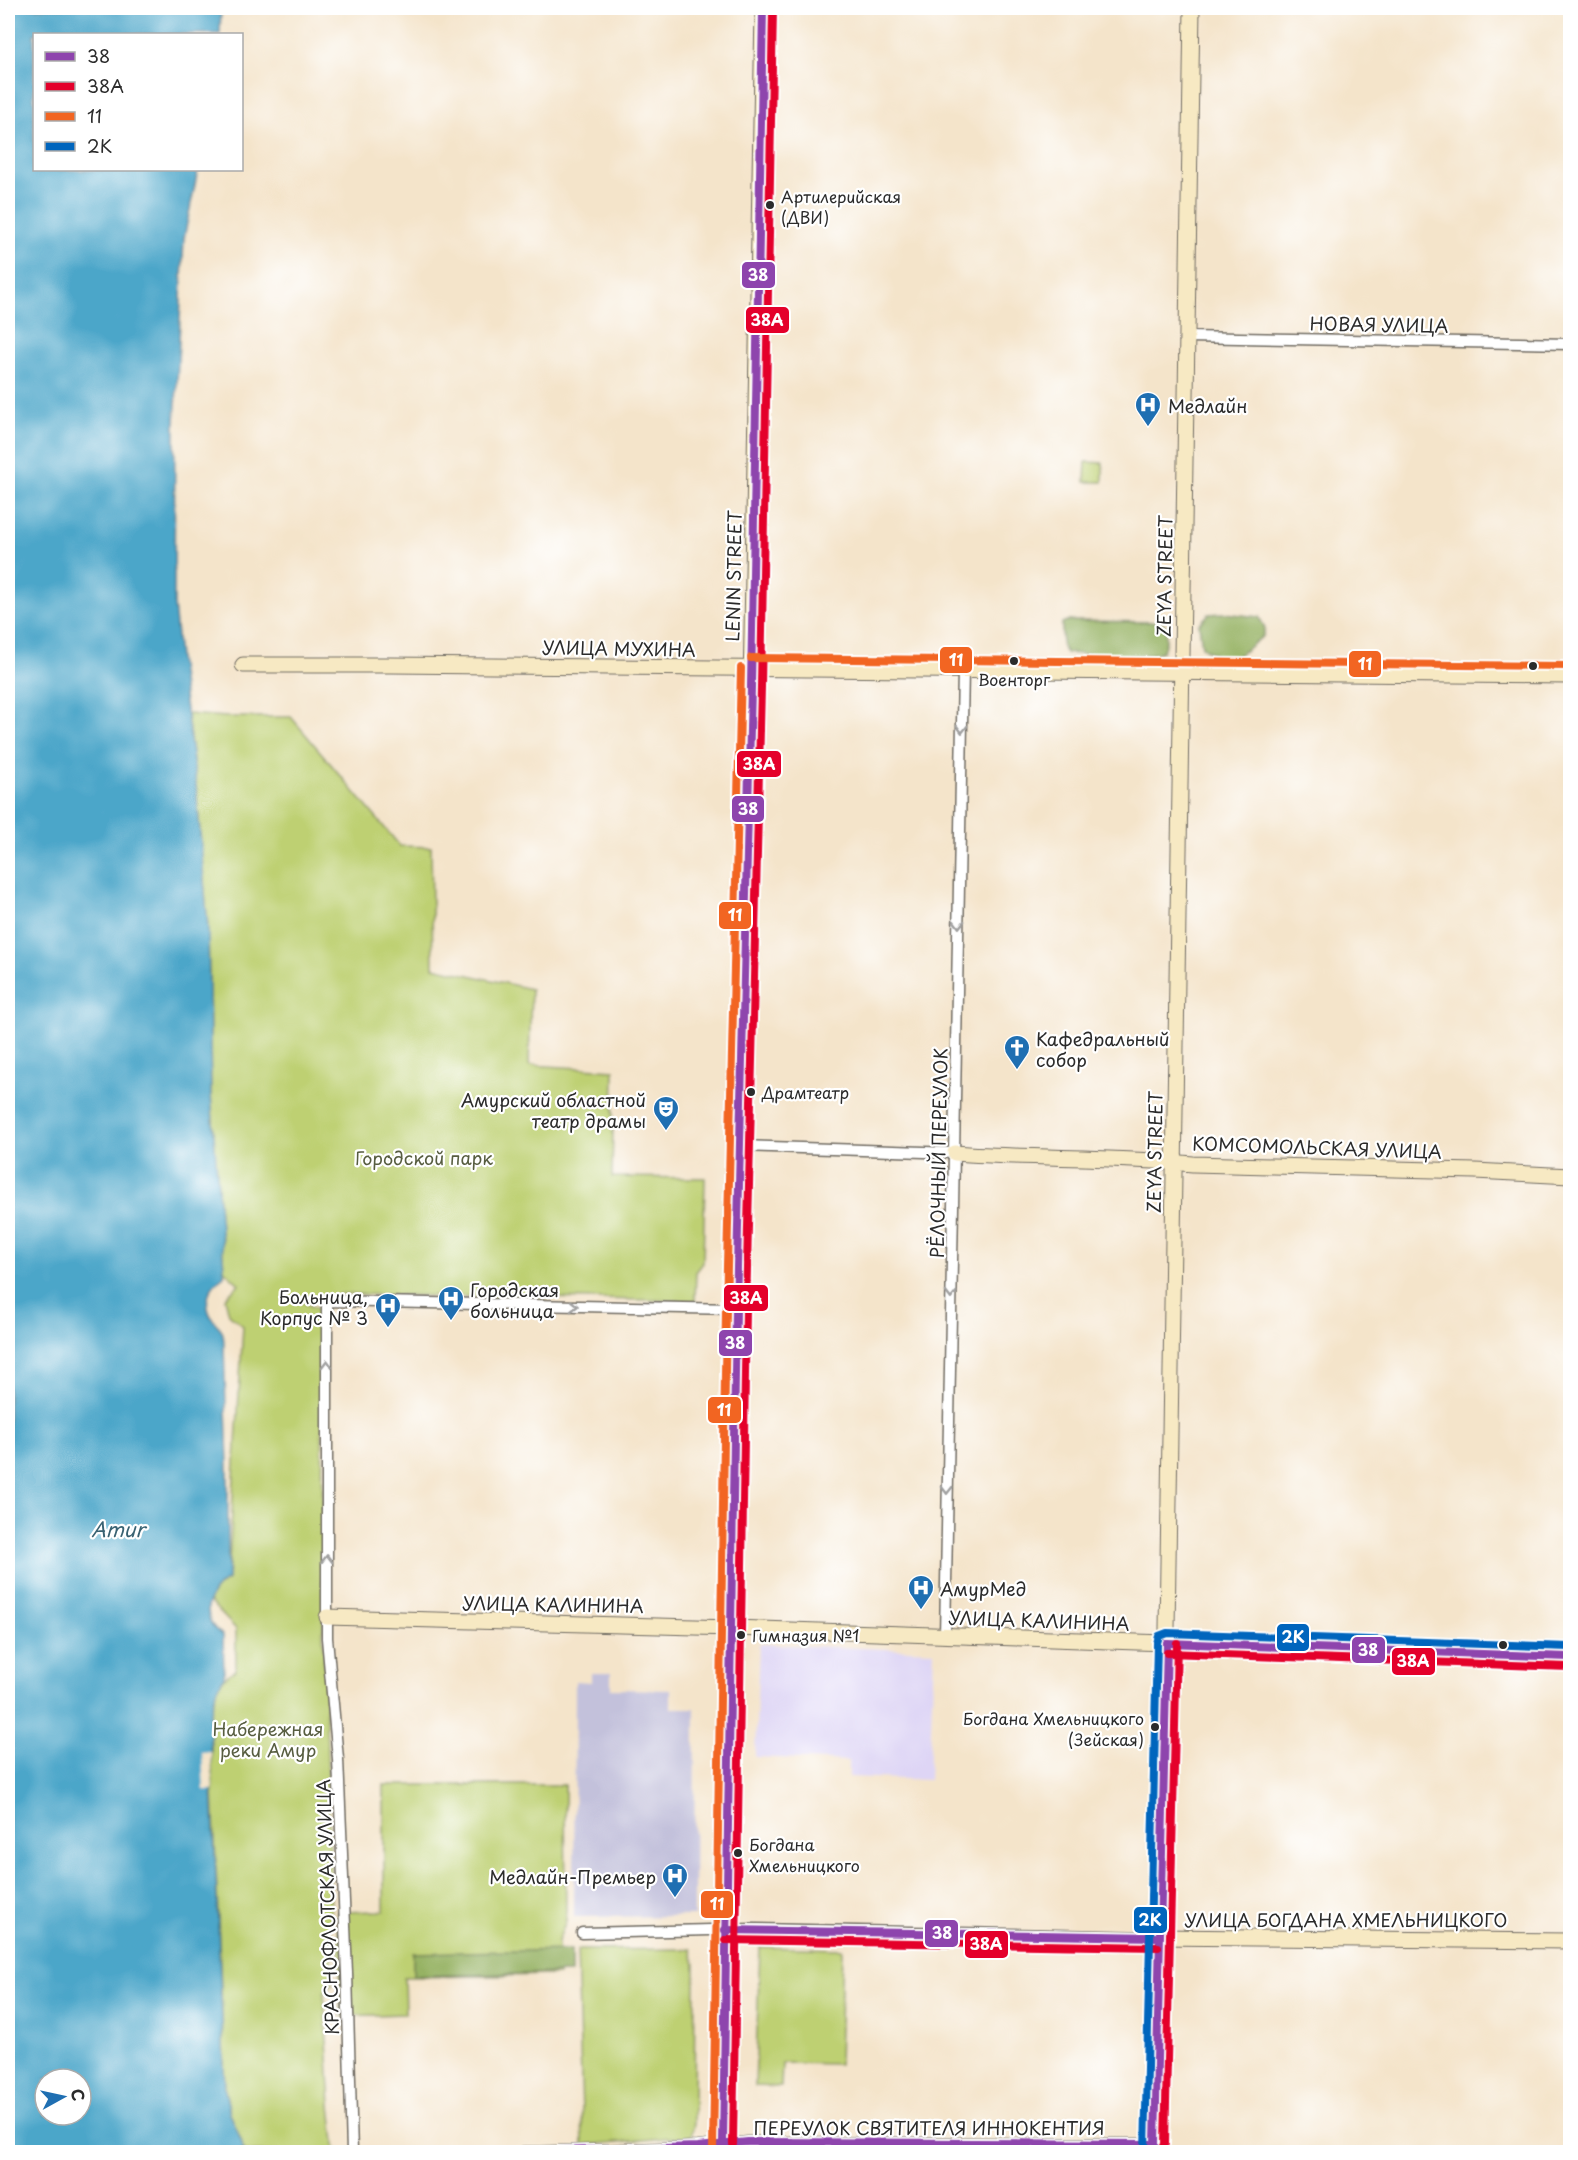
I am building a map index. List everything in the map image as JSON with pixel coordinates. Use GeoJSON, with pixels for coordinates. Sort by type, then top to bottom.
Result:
{"type":"FeatureCollection","features":[{"type":"Feature","properties":{"kind":"main road","name":"LENIN STREET"},"geometry":{"type":"LineString","coordinates":[[723,2148],[739,1146],[751,668],[763,8]]}},
{"type":"Feature","properties":{"kind":"main road","name":"ZEYA STREET"},"geometry":{"type":"LineString","coordinates":[[1155,2148],[1158,1937],[1167,1643],[1192,8]]}},
{"type":"Feature","properties":{"kind":"main road","name":"УЛИЦА МУХИНА"},"geometry":{"type":"LineString","coordinates":[[243,665],[392,664],[1570,676]]}},
{"type":"Feature","properties":{"kind":"main road","name":"КОМСОМОЛЬСКАЯ УЛИЦА"},"geometry":{"type":"LineString","coordinates":[[955,1153],[1570,1176]]}},
{"type":"Feature","properties":{"kind":"main road","name":"УЛИЦА КАЛИНИНА"},"geometry":{"type":"LineString","coordinates":[[327,1617],[732,1628],[1570,1657]]}},
{"type":"Feature","properties":{"kind":"main road","name":"УЛИЦА БОГДАНА ХМЕЛЬНИЦКОГО"},"geometry":{"type":"LineString","coordinates":[[1158,1937],[1570,1941]]}},
{"type":"Feature","properties":{"kind":"street","name":"НОВАЯ УЛИЦА"},"geometry":{"type":"LineString","coordinates":[[1187,336],[1570,344]]}},
{"type":"Feature","properties":{"kind":"street","name":"РЁЛОЧНЫЙ ПЕРЕУЛОК"},"geometry":{"type":"LineString","coordinates":[[945,1637],[963,670]]}},
{"type":"Feature","properties":{"kind":"street","name":"КОМСОМОЛЬСКАЯ УЛИЦА"},"geometry":{"type":"LineString","coordinates":[[739,1146],[955,1153]]}},
{"type":"Feature","properties":{"kind":"street","name":"КРАСНОФЛОТСКАЯ УЛИЦА"},"geometry":{"type":"LineString","coordinates":[[352,2152],[338,1768],[327,1638],[327,1302],[736,1309]]}},
{"type":"Feature","properties":{"kind":"street","name":"УЛИЦА БОГДАНА ХМЕЛЬНИЦКОГО"},"geometry":{"type":"LineString","coordinates":[[582,1933],[753,1929],[1158,1937]]}},
{"type":"Feature","properties":{"kind":"street","name":"ПЕРЕУЛОК СВЯТИТЕЛЯ ИННОКЕНТИЯ"},"geometry":{"type":"LineString","coordinates":[[524,2152],[723,2148],[748,2142],[1155,2148]]}},
{"type":"Feature","properties":{"kind":"street"},"geometry":{"type":"LineString","coordinates":[[352,2152],[357,2152]]}},
{"type":"Feature","properties":{"kind":"shaded area"},"geometry":{"type":"Polygon","coordinates":[[[759,1644],[934,1651],[929,1780],[849,1777],[849,1761],[755,1757],[759,1644]]]}},
{"type":"Feature","properties":{"kind":"shaded area"},"geometry":{"type":"Polygon","coordinates":[[[591,1673],[611,1673],[611,1689],[671,1690],[671,1708],[695,1708],[694,1916],[574,1917],[575,1681],[591,1682],[591,1673]]]}},
{"type":"Feature","properties":{"kind":"green space"},"geometry":{"type":"Polygon","coordinates":[[[1086,462],[1103,463],[1103,482],[1085,482],[1086,462]]]}},
{"type":"Feature","properties":{"kind":"green space"},"geometry":{"type":"Polygon","coordinates":[[[1224,613],[1259,617],[1265,628],[1263,636],[1237,657],[1217,656],[1202,647],[1199,624],[1209,614],[1224,613]]]}},
{"type":"Feature","properties":{"kind":"green space"},"geometry":{"type":"Polygon","coordinates":[[[1067,621],[1162,622],[1166,626],[1166,641],[1163,651],[1142,656],[1066,653],[1062,647],[1062,623],[1067,621]]]}},
{"type":"Feature","properties":{"kind":"green space"},"geometry":{"type":"Polygon","coordinates":[[[187,714],[226,717],[291,717],[400,846],[431,847],[433,967],[531,989],[529,1065],[614,1070],[612,1177],[705,1178],[703,1263],[696,1272],[695,1301],[343,1294],[296,1299],[322,1311],[323,1629],[332,1985],[324,1993],[336,2152],[243,2152],[225,2090],[210,1716],[220,1683],[236,1670],[236,1629],[208,1600],[215,1589],[228,1580],[243,1326],[229,1314],[225,1298],[239,1284],[224,1270],[211,1094],[208,928],[196,784],[187,714]]]}},
{"type":"Feature","properties":{"kind":"green space"},"geometry":{"type":"Polygon","coordinates":[[[384,1785],[565,1785],[566,1921],[558,1941],[559,1975],[404,1977],[405,2014],[341,2016],[338,1912],[384,1911],[384,1785]]]}},
{"type":"Feature","properties":{"kind":"green space"},"geometry":{"type":"Polygon","coordinates":[[[760,1947],[842,1949],[839,2064],[782,2063],[781,2087],[755,2086],[760,1947]]]}},
{"type":"Feature","properties":{"kind":"green space"},"geometry":{"type":"Polygon","coordinates":[[[691,1949],[695,1964],[694,2124],[691,2136],[583,2145],[577,1950],[691,1949]]]}},
{"type":"Feature","properties":{"kind":"green space"},"geometry":{"type":"Polygon","coordinates":[[[571,1950],[571,1973],[413,1976],[413,1953],[571,1950]]]}},
{"type":"Feature","properties":{"kind":"water","name":"Amur"},"geometry":{"type":"Polygon","coordinates":[[[8,8],[221,8],[220,33],[33,33],[33,171],[198,171],[184,238],[175,424],[174,604],[196,784],[208,928],[211,1094],[224,1270],[224,1276],[211,1289],[208,1300],[209,1312],[224,1338],[228,1465],[228,1580],[214,1591],[208,1606],[211,1622],[223,1635],[224,1676],[214,1696],[210,1716],[210,1736],[225,2090],[230,2113],[242,2143],[243,2152],[8,2152],[8,8]]]}},
{"type":"Feature","properties":{"kind":"pier"},"geometry":{"type":"Polygon","coordinates":[[[211,1752],[213,1790],[204,1790],[202,1753],[211,1752]]]}},
{"type":"Feature","properties":{"kind":"transit line","name":"38"},"geometry":{"type":"LineString","coordinates":[[723,2144],[736,1309],[751,687],[763,8]]}},
{"type":"Feature","properties":{"kind":"transit line","name":"38А"},"geometry":{"type":"LineString","coordinates":[[733,2144],[746,1309],[761,687],[773,8]]}},
{"type":"Feature","properties":{"kind":"transit line","name":"11"},"geometry":{"type":"LineString","coordinates":[[751,658],[1570,666]]}},
{"type":"Feature","properties":{"kind":"transit line","name":"11"},"geometry":{"type":"LineString","coordinates":[[713,2152],[726,1309],[741,668]]}},
{"type":"Feature","properties":{"kind":"transit line","name":"2К"},"geometry":{"type":"LineString","coordinates":[[1145,2152],[1157,1643],[1159,1636],[1167,1633],[1570,1647]]}},
{"type":"Feature","properties":{"kind":"transit line","name":"38"},"geometry":{"type":"LineString","coordinates":[[1167,1643],[1570,1657]]}},
{"type":"Feature","properties":{"kind":"transit line","name":"38"},"geometry":{"type":"LineString","coordinates":[[523,2152],[698,2147],[748,2142],[1155,2144],[1167,1643]]}},
{"type":"Feature","properties":{"kind":"transit line","name":"38А"},"geometry":{"type":"LineString","coordinates":[[1161,2152],[1165,2144],[1177,1643]]}},
{"type":"Feature","properties":{"kind":"transit line","name":"38А"},"geometry":{"type":"LineString","coordinates":[[1167,1653],[1570,1667]]}},
{"type":"Feature","properties":{"kind":"transit line","name":"38"},"geometry":{"type":"LineString","coordinates":[[725,1930],[1158,1937]]}},
{"type":"Feature","properties":{"kind":"transit line","name":"38А"},"geometry":{"type":"LineString","coordinates":[[725,1940],[1158,1947]]}},
{"type":"Feature","properties":{"kind":"place","name":"Артилерийская (ДВИ)"},"geometry":{"type":"Point","coordinates":[770,205]}},
{"type":"Feature","properties":{"kind":"place","name":"Медлайн"},"geometry":{"type":"Point","coordinates":[1148,428]}},
{"type":"Feature","properties":{"kind":"place","name":"Военторг"},"geometry":{"type":"Point","coordinates":[1014,661]}},
{"type":"Feature","properties":{"kind":"place","name":"Кафедральный собор"},"geometry":{"type":"Point","coordinates":[1017,1071]}},
{"type":"Feature","properties":{"kind":"place","name":"Драмтеатр"},"geometry":{"type":"Point","coordinates":[751,1092]}},
{"type":"Feature","properties":{"kind":"place","name":"Амурский областной театр драмы"},"geometry":{"type":"Point","coordinates":[666,1132]}},
{"type":"Feature","properties":{"kind":"place","name":"Городская больница"},"geometry":{"type":"Point","coordinates":[451,1322]}},
{"type":"Feature","properties":{"kind":"place","name":"Больница, Корпус № 3"},"geometry":{"type":"Point","coordinates":[388,1329]}},
{"type":"Feature","properties":{"kind":"place","name":"АмурМед"},"geometry":{"type":"Point","coordinates":[921,1611]}},
{"type":"Feature","properties":{"kind":"place","name":"Гимназия №1"},"geometry":{"type":"Point","coordinates":[741,1635]}},
{"type":"Feature","properties":{"kind":"place","name":"Богдана Хмельницкого (Зейская)"},"geometry":{"type":"Point","coordinates":[1155,1727]}},
{"type":"Feature","properties":{"kind":"place","name":"Богдана Хмельницкого"},"geometry":{"type":"Point","coordinates":[738,1853]}},
{"type":"Feature","properties":{"kind":"place","name":"Медлайн-Премьер"},"geometry":{"type":"Point","coordinates":[675,1899]}},
{"type":"Feature","properties":{"kind":"park label","name":"Городской парк"},"geometry":{"type":"Point","coordinates":[424,1157]}},
{"type":"Feature","properties":{"kind":"park label","name":"Набережная реки Амур"},"geometry":{"type":"Point","coordinates":[268,1738]}}]}
